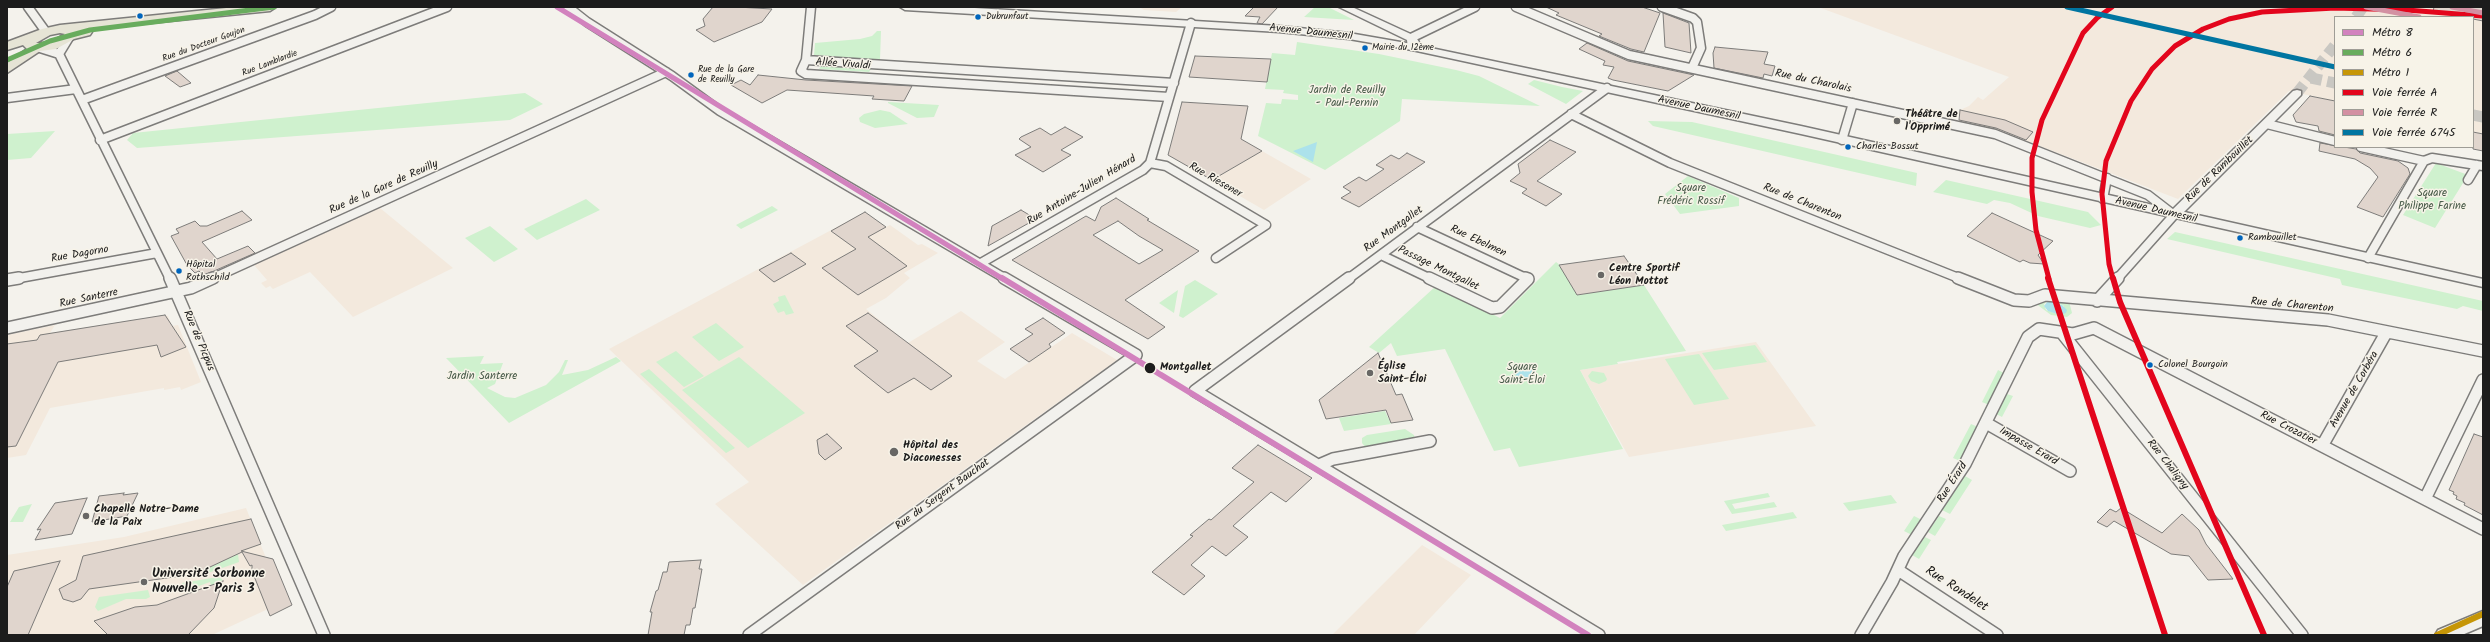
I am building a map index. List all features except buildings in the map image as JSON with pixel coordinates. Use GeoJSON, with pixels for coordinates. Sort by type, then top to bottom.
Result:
{"type":"FeatureCollection","features":[{"type":"Feature","properties":{"kind":"main road"},"geometry":{"type":"LineString","coordinates":[[7,69],[35,45],[46,32],[65,33],[122,23],[270,7]]}},
{"type":"Feature","properties":{"kind":"main road","name":"Avenue Daumesnil"},"geometry":{"type":"LineString","coordinates":[[905,7],[973,9],[1191,24],[1412,42],[1607,88],[2483,284]]}},
{"type":"Feature","properties":{"kind":"main road"},"geometry":{"type":"LineString","coordinates":[[7,46],[58,44],[65,33]]}},
{"type":"Feature","properties":{"kind":"main road"},"geometry":{"type":"LineString","coordinates":[[2444,635],[2483,618]]}},
{"type":"Feature","properties":{"kind":"street"},"geometry":{"type":"LineString","coordinates":[[28,7],[46,32]]}},
{"type":"Feature","properties":{"kind":"street","name":"Rue du Docteur Goujon"},"geometry":{"type":"LineString","coordinates":[[82,100],[315,16],[331,7]]}},
{"type":"Feature","properties":{"kind":"street","name":"Rue Lamblardie"},"geometry":{"type":"LineString","coordinates":[[100,140],[447,7]]}},
{"type":"Feature","properties":{"kind":"street"},"geometry":{"type":"LineString","coordinates":[[568,7],[587,22],[666,72],[720,111],[982,263]]}},
{"type":"Feature","properties":{"kind":"street"},"geometry":{"type":"LineString","coordinates":[[806,60],[811,7]]}},
{"type":"Feature","properties":{"kind":"street"},"geometry":{"type":"LineString","coordinates":[[1350,8],[1412,42],[1475,7]]}},
{"type":"Feature","properties":{"kind":"street","name":"Rue du Charolais"},"geometry":{"type":"LineString","coordinates":[[1516,7],[1629,55],[1995,134],[2107,178],[2158,200],[2163,208],[2174,215]]}},
{"type":"Feature","properties":{"kind":"street"},"geometry":{"type":"LineString","coordinates":[[1662,7],[1693,18],[1697,22],[1701,48],[1692,68]]}},
{"type":"Feature","properties":{"kind":"street","name":"Rue Antoine-Julien Hénard"},"geometry":{"type":"LineString","coordinates":[[982,263],[1143,170],[1150,163],[1191,24]]}},
{"type":"Feature","properties":{"kind":"street"},"geometry":{"type":"LineString","coordinates":[[7,42],[35,45],[59,54],[65,33]]}},
{"type":"Feature","properties":{"kind":"street","name":"Rue de Picpus"},"geometry":{"type":"LineString","coordinates":[[59,54],[176,293],[324,635]]}},
{"type":"Feature","properties":{"kind":"street","name":"Allée Vivaldi"},"geometry":{"type":"LineString","coordinates":[[1169,97],[806,74],[801,70],[806,60],[1174,83]]}},
{"type":"Feature","properties":{"kind":"street","name":"Rue de la Gare de Reuilly"},"geometry":{"type":"LineString","coordinates":[[176,293],[191,288],[666,72]]}},
{"type":"Feature","properties":{"kind":"street","name":"Rue Montgallet"},"geometry":{"type":"LineString","coordinates":[[1319,465],[1195,391],[1607,88]]}},
{"type":"Feature","properties":{"kind":"street"},"geometry":{"type":"LineString","coordinates":[[7,98],[76,89]]}},
{"type":"Feature","properties":{"kind":"street","name":"Rue de Rambouillet"},"geometry":{"type":"LineString","coordinates":[[2097,301],[2174,215],[2297,93]]}},
{"type":"Feature","properties":{"kind":"street"},"geometry":{"type":"LineString","coordinates":[[1842,140],[1853,103]]}},
{"type":"Feature","properties":{"kind":"street","name":"Rue de Charenton"},"geometry":{"type":"LineString","coordinates":[[1571,114],[1686,169],[2014,300],[2029,301],[2045,295],[2097,301],[2328,320],[2386,333],[2483,351]]}},
{"type":"Feature","properties":{"kind":"street"},"geometry":{"type":"LineString","coordinates":[[2266,124],[2334,141]]}},
{"type":"Feature","properties":{"kind":"street"},"geometry":{"type":"LineString","coordinates":[[2366,148],[2422,163]]}},
{"type":"Feature","properties":{"kind":"street"},"geometry":{"type":"LineString","coordinates":[[2368,258],[2422,163],[2432,158],[2480,166]]}},
{"type":"Feature","properties":{"kind":"street","name":"Rue Riesener"},"geometry":{"type":"LineString","coordinates":[[1150,163],[1166,166],[1266,225],[1216,258]]}},
{"type":"Feature","properties":{"kind":"street"},"geometry":{"type":"LineString","coordinates":[[2468,180],[2480,166]]}},
{"type":"Feature","properties":{"kind":"street"},"geometry":{"type":"LineString","coordinates":[[2104,199],[2107,178]]}},
{"type":"Feature","properties":{"kind":"street","name":"Rue Ebelmen"},"geometry":{"type":"LineString","coordinates":[[1417,227],[1528,279],[1500,307],[1492,308],[1486,306]]}},
{"type":"Feature","properties":{"kind":"street","name":"Rue Dagorno"},"geometry":{"type":"LineString","coordinates":[[7,280],[157,253]]}},
{"type":"Feature","properties":{"kind":"street","name":"Passage Montgallet"},"geometry":{"type":"LineString","coordinates":[[1380,255],[1486,306]]}},
{"type":"Feature","properties":{"kind":"street","name":"Rue du Sergent Bauchat"},"geometry":{"type":"LineString","coordinates":[[749,635],[1136,356],[982,263]]}},
{"type":"Feature","properties":{"kind":"street","name":"Rue Santerre"},"geometry":{"type":"LineString","coordinates":[[7,328],[176,293]]}},
{"type":"Feature","properties":{"kind":"street","name":"Rue Crozatier"},"geometry":{"type":"LineString","coordinates":[[2062,333],[2081,333],[2094,328],[2483,529]]}},
{"type":"Feature","properties":{"kind":"street","name":"Rue Érard"},"geometry":{"type":"LineString","coordinates":[[1861,635],[1898,570],[1904,556],[1965,464],[2028,337],[2040,329],[2062,333]]}},
{"type":"Feature","properties":{"kind":"street","name":"Rue Chaligny"},"geometry":{"type":"LineString","coordinates":[[2062,333],[2302,635]]}},
{"type":"Feature","properties":{"kind":"street","name":"Avenue de Corbéra"},"geometry":{"type":"LineString","coordinates":[[2322,446],[2386,333]]}},
{"type":"Feature","properties":{"kind":"street"},"geometry":{"type":"LineString","coordinates":[[2425,499],[2483,380]]}},
{"type":"Feature","properties":{"kind":"street","name":"Impasse Erard"},"geometry":{"type":"LineString","coordinates":[[1986,423],[2070,471]]}},
{"type":"Feature","properties":{"kind":"street"},"geometry":{"type":"LineString","coordinates":[[1319,465],[1334,459],[1430,441]]}},
{"type":"Feature","properties":{"kind":"street"},"geometry":{"type":"LineString","coordinates":[[1319,465],[1598,635]]}},
{"type":"Feature","properties":{"kind":"street","name":"Rue Rondelet"},"geometry":{"type":"LineString","coordinates":[[1898,570],[1997,635]]}},
{"type":"Feature","properties":{"kind":"shaded area"},"geometry":{"type":"Polygon","coordinates":[[[1139,7],[1182,7],[1176,12],[1144,10],[1139,7]]]}},
{"type":"Feature","properties":{"kind":"shaded area"},"geometry":{"type":"Polygon","coordinates":[[[1818,7],[2483,8],[2483,134],[2474,132],[2474,16],[2334,16],[2334,101],[2289,91],[2178,199],[1998,130],[1959,121],[1960,110],[1969,106],[1978,97],[1983,100],[2009,77],[1818,7]]]}},
{"type":"Feature","properties":{"kind":"shaded area"},"geometry":{"type":"Polygon","coordinates":[[[1262,151],[1311,179],[1264,210],[1212,180],[1262,151]]]}},
{"type":"Feature","properties":{"kind":"shaded area"},"geometry":{"type":"Polygon","coordinates":[[[380,208],[453,268],[353,317],[310,272],[273,289],[270,286],[266,288],[261,283],[267,280],[254,265],[380,208]]]}},
{"type":"Feature","properties":{"kind":"shaded area"},"geometry":{"type":"Polygon","coordinates":[[[865,212],[886,227],[890,225],[918,245],[922,244],[938,253],[904,273],[910,278],[886,298],[866,309],[908,343],[961,311],[1005,342],[977,361],[1005,379],[1072,333],[1117,360],[803,585],[715,504],[749,482],[609,349],[865,212]]]}},
{"type":"Feature","properties":{"kind":"shaded area"},"geometry":{"type":"Polygon","coordinates":[[[165,315],[168,316],[172,326],[178,325],[201,382],[181,390],[180,387],[164,390],[164,388],[50,408],[26,455],[7,458],[7,335],[55,325],[50,333],[165,315]]]}},
{"type":"Feature","properties":{"kind":"shaded area"},"geometry":{"type":"Polygon","coordinates":[[[1756,342],[1816,426],[1629,457],[1580,370],[1756,342]]]}},
{"type":"Feature","properties":{"kind":"shaded area","name":"Université Sorbonne Nouvelle - Paris 3"},"geometry":{"type":"Polygon","coordinates":[[[246,508],[266,558],[268,609],[212,635],[7,635],[7,555],[124,537],[246,508]]]}},
{"type":"Feature","properties":{"kind":"shaded area"},"geometry":{"type":"Polygon","coordinates":[[[1422,545],[1471,575],[1414,635],[1332,635],[1422,545]]]}},
{"type":"Feature","properties":{"kind":"green space"},"geometry":{"type":"Polygon","coordinates":[[[1315,7],[1328,7],[1354,20],[1304,17],[1315,7]]]}},
{"type":"Feature","properties":{"kind":"green space"},"geometry":{"type":"Polygon","coordinates":[[[877,31],[881,31],[880,60],[814,55],[815,43],[860,39],[872,36],[877,31]]]}},
{"type":"Feature","properties":{"kind":"green space","name":"Jardin de Reuilly - Paul-Pernin"},"geometry":{"type":"Polygon","coordinates":[[[1297,42],[1379,54],[1479,76],[1540,106],[1402,99],[1400,121],[1325,170],[1258,136],[1266,103],[1281,104],[1282,99],[1298,100],[1298,95],[1283,93],[1284,90],[1265,89],[1272,53],[1295,55],[1297,42]]]}},
{"type":"Feature","properties":{"kind":"green space"},"geometry":{"type":"Polygon","coordinates":[[[821,66],[871,69],[869,72],[819,69],[821,66]]]}},
{"type":"Feature","properties":{"kind":"green space"},"geometry":{"type":"Polygon","coordinates":[[[1534,80],[1583,91],[1566,104],[1528,84],[1534,80]]]}},
{"type":"Feature","properties":{"kind":"green space"},"geometry":{"type":"Polygon","coordinates":[[[525,93],[543,104],[510,120],[137,148],[127,140],[133,133],[525,93]]]}},
{"type":"Feature","properties":{"kind":"green space"},"geometry":{"type":"Polygon","coordinates":[[[888,103],[939,105],[934,117],[917,118],[888,103]]]}},
{"type":"Feature","properties":{"kind":"green space"},"geometry":{"type":"Polygon","coordinates":[[[880,110],[890,112],[908,124],[875,128],[860,122],[859,118],[864,114],[880,110]]]}},
{"type":"Feature","properties":{"kind":"green space"},"geometry":{"type":"Polygon","coordinates":[[[1648,121],[1692,122],[1917,173],[1916,186],[1653,126],[1648,121]]]}},
{"type":"Feature","properties":{"kind":"green space"},"geometry":{"type":"Polygon","coordinates":[[[55,131],[31,158],[7,160],[7,134],[55,131]]]}},
{"type":"Feature","properties":{"kind":"green space","name":"Square Philippe Farine"},"geometry":{"type":"Polygon","coordinates":[[[2436,163],[2468,175],[2435,228],[2403,215],[2436,163]]]}},
{"type":"Feature","properties":{"kind":"green space","name":"Square Frédéric Rossif"},"geometry":{"type":"Polygon","coordinates":[[[1688,176],[1739,198],[1739,206],[1680,214],[1665,194],[1688,176]]]}},
{"type":"Feature","properties":{"kind":"green space"},"geometry":{"type":"Polygon","coordinates":[[[1946,180],[2088,212],[2101,225],[2090,228],[2038,216],[2010,203],[1994,200],[1987,204],[1933,192],[1946,180]]]}},
{"type":"Feature","properties":{"kind":"green space"},"geometry":{"type":"Polygon","coordinates":[[[586,199],[600,210],[537,240],[524,229],[586,199]]]}},
{"type":"Feature","properties":{"kind":"green space"},"geometry":{"type":"Polygon","coordinates":[[[772,206],[778,210],[741,229],[736,225],[772,206]]]}},
{"type":"Feature","properties":{"kind":"green space"},"geometry":{"type":"Polygon","coordinates":[[[490,226],[518,249],[494,262],[465,238],[490,226]]]}},
{"type":"Feature","properties":{"kind":"green space"},"geometry":{"type":"Polygon","coordinates":[[[2175,232],[2483,301],[2483,311],[2463,306],[2457,309],[2342,285],[2340,279],[2167,239],[2175,232]]]}},
{"type":"Feature","properties":{"kind":"green space","name":"Square Saint-Éloi"},"geometry":{"type":"Polygon","coordinates":[[[1556,262],[1560,265],[1578,295],[1644,285],[1686,351],[1617,362],[1618,364],[1580,370],[1623,449],[1519,467],[1510,448],[1494,451],[1445,349],[1397,356],[1391,343],[1379,353],[1369,347],[1436,286],[1500,318],[1556,262]]]}},
{"type":"Feature","properties":{"kind":"green space"},"geometry":{"type":"Polygon","coordinates":[[[1195,280],[1218,294],[1183,318],[1179,316],[1185,286],[1195,280]]]}},
{"type":"Feature","properties":{"kind":"green space"},"geometry":{"type":"Polygon","coordinates":[[[1178,290],[1174,313],[1159,303],[1178,290]]]}},
{"type":"Feature","properties":{"kind":"green space"},"geometry":{"type":"Polygon","coordinates":[[[785,295],[794,313],[786,315],[784,311],[778,313],[773,304],[779,301],[778,297],[785,295]]]}},
{"type":"Feature","properties":{"kind":"green space"},"geometry":{"type":"Polygon","coordinates":[[[2041,300],[2069,301],[2072,313],[2067,317],[2051,315],[2035,303],[2041,300]],[[2048,301],[2044,304],[2046,310],[2060,315],[2064,306],[2056,302],[2048,301]]]}},
{"type":"Feature","properties":{"kind":"green space"},"geometry":{"type":"Polygon","coordinates":[[[716,323],[744,347],[719,361],[692,337],[716,323]]]}},
{"type":"Feature","properties":{"kind":"green space"},"geometry":{"type":"Polygon","coordinates":[[[1755,345],[1767,362],[1714,370],[1702,353],[1755,345]]]}},
{"type":"Feature","properties":{"kind":"green space"},"geometry":{"type":"Polygon","coordinates":[[[676,351],[704,376],[684,387],[656,362],[676,351]]]}},
{"type":"Feature","properties":{"kind":"green space"},"geometry":{"type":"Polygon","coordinates":[[[1699,354],[1729,399],[1694,405],[1665,359],[1699,354]]]}},
{"type":"Feature","properties":{"kind":"green space","name":"Jardin Santerre"},"geometry":{"type":"Polygon","coordinates":[[[484,356],[480,364],[503,363],[495,384],[487,388],[505,397],[515,398],[546,385],[559,372],[565,360],[568,360],[562,375],[588,370],[616,357],[621,361],[509,423],[446,358],[484,356]]]}},
{"type":"Feature","properties":{"kind":"green space"},"geometry":{"type":"Polygon","coordinates":[[[739,357],[805,413],[748,448],[682,390],[739,357]]]}},
{"type":"Feature","properties":{"kind":"green space"},"geometry":{"type":"Polygon","coordinates":[[[649,369],[735,448],[726,453],[640,374],[649,369]]]}},
{"type":"Feature","properties":{"kind":"green space"},"geometry":{"type":"Polygon","coordinates":[[[1998,370],[2004,373],[1989,405],[1982,402],[1998,370]]]}},
{"type":"Feature","properties":{"kind":"green space"},"geometry":{"type":"Polygon","coordinates":[[[1592,371],[1604,373],[1607,379],[1606,381],[1599,384],[1591,381],[1588,376],[1592,371]]]}},
{"type":"Feature","properties":{"kind":"green space"},"geometry":{"type":"Polygon","coordinates":[[[2007,394],[2013,396],[2002,417],[1996,414],[2007,394]]]}},
{"type":"Feature","properties":{"kind":"green space"},"geometry":{"type":"Polygon","coordinates":[[[1385,411],[1391,424],[1344,431],[1339,418],[1385,411]]]}},
{"type":"Feature","properties":{"kind":"green space"},"geometry":{"type":"Polygon","coordinates":[[[1971,424],[1978,427],[1960,461],[1953,458],[1971,424]]]}},
{"type":"Feature","properties":{"kind":"green space"},"geometry":{"type":"Polygon","coordinates":[[[1405,429],[1414,435],[1415,440],[1366,448],[1362,443],[1362,438],[1367,435],[1405,429]]]}},
{"type":"Feature","properties":{"kind":"green space"},"geometry":{"type":"Polygon","coordinates":[[[1965,476],[1972,480],[1950,514],[1942,510],[1965,476]]]}},
{"type":"Feature","properties":{"kind":"green space"},"geometry":{"type":"Polygon","coordinates":[[[1768,493],[1770,497],[1732,504],[1735,509],[1774,502],[1777,507],[1732,514],[1724,501],[1768,493]]]}},
{"type":"Feature","properties":{"kind":"green space"},"geometry":{"type":"Polygon","coordinates":[[[1891,495],[1897,503],[1849,511],[1843,503],[1891,495]]]}},
{"type":"Feature","properties":{"kind":"green space"},"geometry":{"type":"Polygon","coordinates":[[[32,504],[23,522],[10,522],[19,507],[32,504]]]}},
{"type":"Feature","properties":{"kind":"green space"},"geometry":{"type":"Polygon","coordinates":[[[1793,512],[1797,518],[1726,531],[1722,525],[1793,512]]]}},
{"type":"Feature","properties":{"kind":"green space"},"geometry":{"type":"Polygon","coordinates":[[[1914,516],[1922,520],[1912,535],[1904,531],[1914,516]]]}},
{"type":"Feature","properties":{"kind":"green space"},"geometry":{"type":"Polygon","coordinates":[[[1939,516],[1946,519],[1935,536],[1928,532],[1939,516]]]}},
{"type":"Feature","properties":{"kind":"green space"},"geometry":{"type":"Polygon","coordinates":[[[1925,537],[1931,540],[1919,559],[1912,555],[1925,537]]]}},
{"type":"Feature","properties":{"kind":"green space"},"geometry":{"type":"Polygon","coordinates":[[[238,554],[239,562],[208,573],[206,569],[238,554]]]}},
{"type":"Feature","properties":{"kind":"green space"},"geometry":{"type":"Polygon","coordinates":[[[218,577],[222,579],[222,582],[211,586],[210,582],[185,591],[182,589],[182,583],[218,577]]]}},
{"type":"Feature","properties":{"kind":"green space"},"geometry":{"type":"Polygon","coordinates":[[[148,590],[150,597],[146,599],[126,599],[98,611],[95,607],[99,597],[148,590]]]}},
{"type":"Feature","properties":{"kind":"water"},"geometry":{"type":"Polygon","coordinates":[[[1317,142],[1313,162],[1293,151],[1317,142]]]}},
{"type":"Feature","properties":{"kind":"water"},"geometry":{"type":"Polygon","coordinates":[[[2048,301],[2062,305],[2067,310],[2066,313],[2060,315],[2048,311],[2044,306],[2048,301]]]}},
{"type":"Feature","properties":{"kind":"water"},"geometry":{"type":"Polygon","coordinates":[[[1528,367],[1536,372],[1535,377],[1527,381],[1517,378],[1515,373],[1517,369],[1528,367]]]}},
{"type":"Feature","properties":{"kind":"tunnel"},"geometry":{"type":"LineString","coordinates":[[2357,16],[2363,7]]}},
{"type":"Feature","properties":{"kind":"tunnel"},"geometry":{"type":"LineString","coordinates":[[2297,93],[2334,46]]}},
{"type":"Feature","properties":{"kind":"tunnel"},"geometry":{"type":"LineString","coordinates":[[2311,78],[2334,83]]}},
{"type":"Feature","properties":{"kind":"tunnel"},"geometry":{"type":"LineString","coordinates":[[2474,115],[2483,117]]}},
{"type":"Feature","properties":{"kind":"metro line","name":"6"},"geometry":{"type":"LineString","coordinates":[[7,60],[50,41],[90,30],[274,7]]}},
{"type":"Feature","properties":{"kind":"metro line","name":"8"},"geometry":{"type":"LineString","coordinates":[[557,7],[1588,635]]}},
{"type":"Feature","properties":{"kind":"metro line","name":"1"},"geometry":{"type":"LineString","coordinates":[[2437,635],[2483,614]]}},
{"type":"Feature","properties":{"kind":"rail line","name":"6745"},"geometry":{"type":"LineString","coordinates":[[2067,7],[2334,67]]}},
{"type":"Feature","properties":{"kind":"rail line","name":"A"},"geometry":{"type":"LineString","coordinates":[[2112,7],[2097,18],[2083,33],[2042,120],[2032,158],[2032,192],[2036,230],[2044,264],[2165,635]]}},
{"type":"Feature","properties":{"kind":"rail line","name":"R"},"geometry":{"type":"LineString","coordinates":[[2366,7],[2414,16]]}},
{"type":"Feature","properties":{"kind":"rail line","name":"R"},"geometry":{"type":"LineString","coordinates":[[2452,7],[2483,13]]}},
{"type":"Feature","properties":{"kind":"rail line","name":"A"},"geometry":{"type":"LineString","coordinates":[[2264,635],[2120,302],[2109,264],[2104,226],[2102,194],[2106,161],[2131,101],[2152,69],[2175,46],[2203,29],[2229,19],[2262,12],[2335,8],[2407,10],[2483,16]]}},
{"type":"Feature","properties":{"kind":"place","name":"Dubrunfaut"},"geometry":{"type":"Point","coordinates":[978,17]}},
{"type":"Feature","properties":{"kind":"place","name":"Mairie du 12ème"},"geometry":{"type":"Point","coordinates":[1365,48]}},
{"type":"Feature","properties":{"kind":"place","name":"Rue de la Gare de Reuilly"},"geometry":{"type":"Point","coordinates":[691,75]}},
{"type":"Feature","properties":{"kind":"place","name":"Théâtre de l'Opprimé"},"geometry":{"type":"Point","coordinates":[1897,121]}},
{"type":"Feature","properties":{"kind":"place","name":"Charles Bossut"},"geometry":{"type":"Point","coordinates":[1848,147]}},
{"type":"Feature","properties":{"kind":"place","name":"Rambouillet"},"geometry":{"type":"Point","coordinates":[2240,238]}},
{"type":"Feature","properties":{"kind":"place","name":"Hôpital Rothschild"},"geometry":{"type":"Point","coordinates":[179,271]}},
{"type":"Feature","properties":{"kind":"place","name":"Centre Sportif Léon Mottot"},"geometry":{"type":"Point","coordinates":[1601,275]}},
{"type":"Feature","properties":{"kind":"place","name":"Colonel Bourgoin"},"geometry":{"type":"Point","coordinates":[2150,365]}},
{"type":"Feature","properties":{"kind":"place","name":"Montgallet"},"geometry":{"type":"Point","coordinates":[1150,368]}},
{"type":"Feature","properties":{"kind":"place","name":"Église Saint-Éloi"},"geometry":{"type":"Point","coordinates":[1370,373]}},
{"type":"Feature","properties":{"kind":"place","name":"Hôpital des Diaconesses"},"geometry":{"type":"Point","coordinates":[894,452]}},
{"type":"Feature","properties":{"kind":"place","name":"Chapelle Notre-Dame de la Paix"},"geometry":{"type":"Point","coordinates":[86,516]}},
{"type":"Feature","properties":{"kind":"place","name":"Université Sorbonne Nouvelle - Paris 3"},"geometry":{"type":"Point","coordinates":[144,582]}}]}
